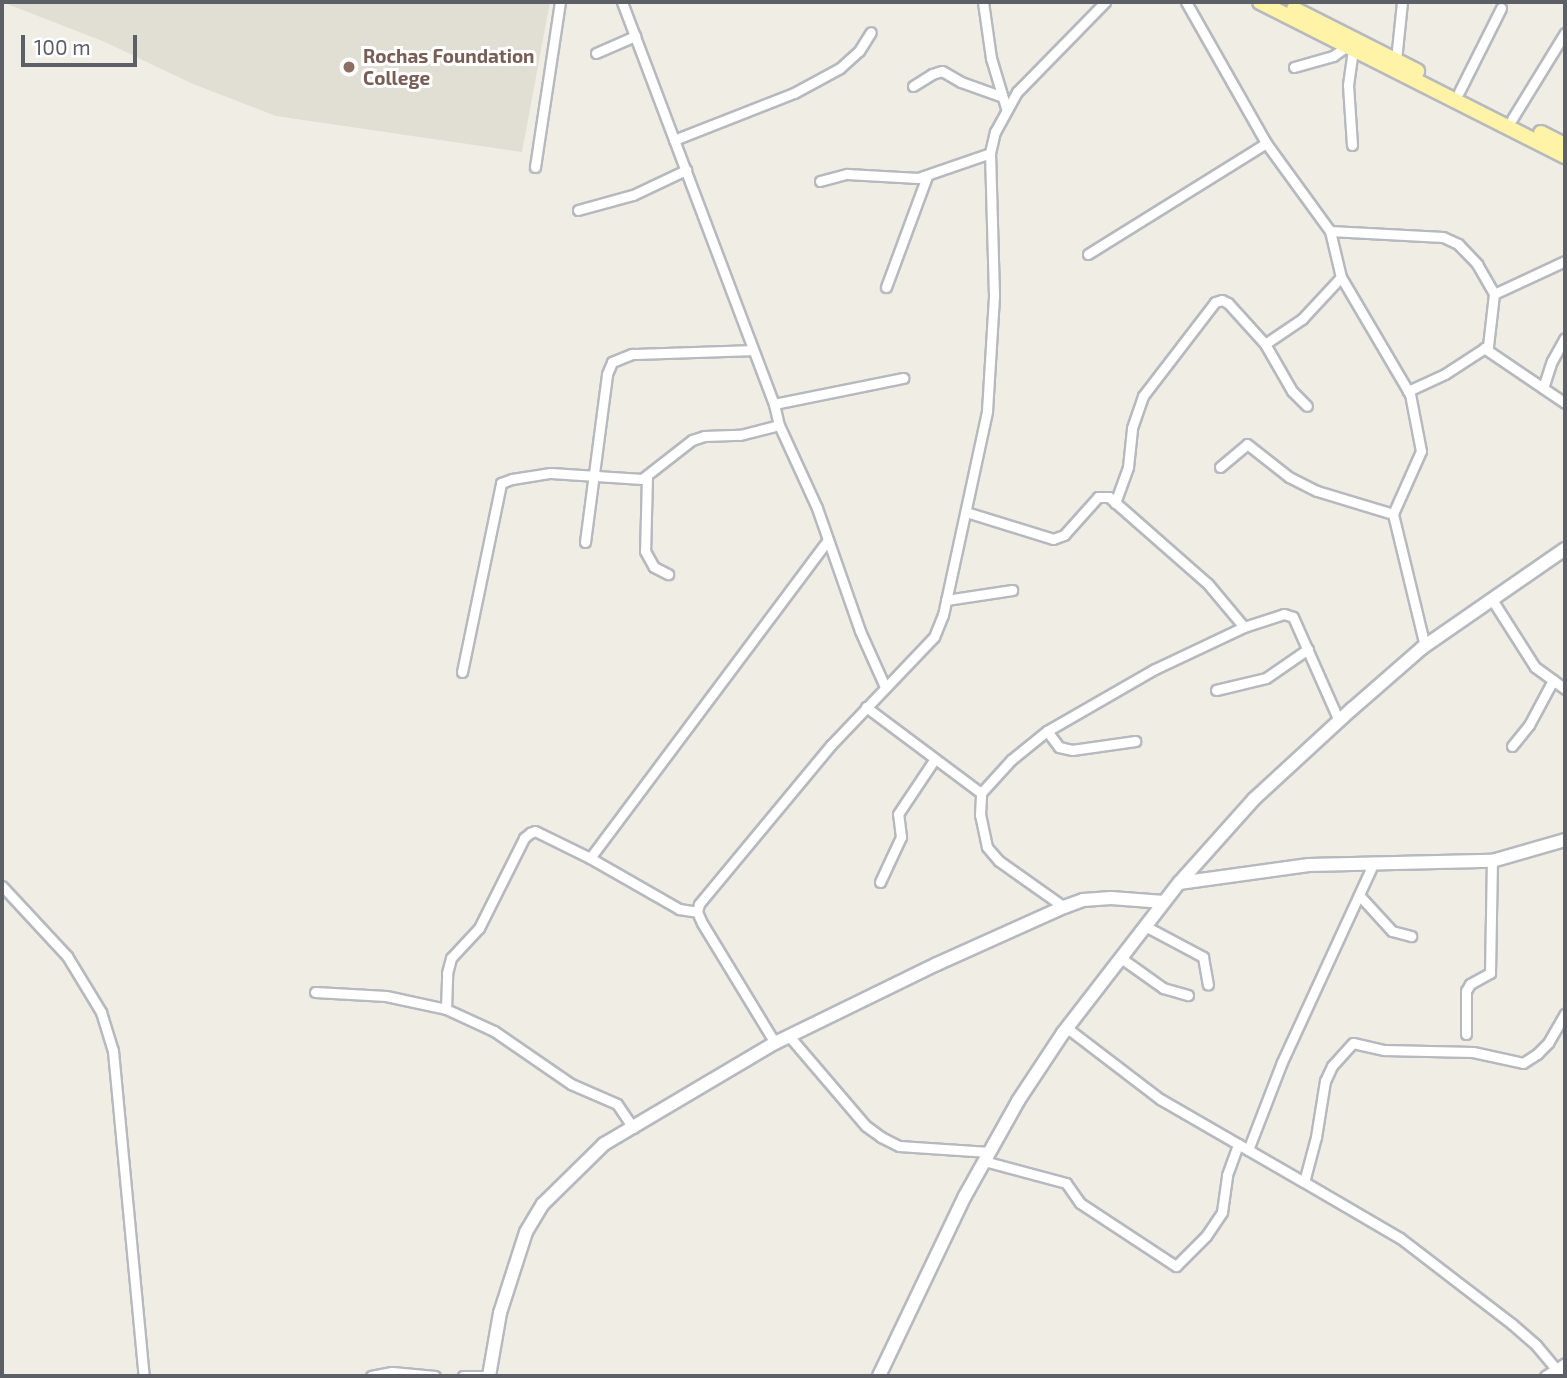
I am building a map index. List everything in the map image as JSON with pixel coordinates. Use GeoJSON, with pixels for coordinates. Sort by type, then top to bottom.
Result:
{"type":"FeatureCollection","features":[{"type":"Feature","properties":{"kind":"main road"},"geometry":{"type":"LineString","coordinates":[[1260,2],[1565,156]]}},
{"type":"Feature","properties":{"kind":"main road"},"geometry":{"type":"LineString","coordinates":[[1280,2],[1565,145]]}},
{"type":"Feature","properties":{"kind":"street"},"geometry":{"type":"LineString","coordinates":[[535,167],[560,2]]}},
{"type":"Feature","properties":{"kind":"street"},"geometry":{"type":"LineString","coordinates":[[622,2],[751,350],[774,404],[779,425],[828,540],[860,631],[885,687]]}},
{"type":"Feature","properties":{"kind":"street"},"geometry":{"type":"LineString","coordinates":[[983,2],[1000,96],[1006,108]]}},
{"type":"Feature","properties":{"kind":"street"},"geometry":{"type":"LineString","coordinates":[[775,1043],[698,912],[699,904],[831,745],[934,637],[946,600],[987,411],[994,295],[990,153],[995,132],[1006,108],[1037,70],[1105,2]]}},
{"type":"Feature","properties":{"kind":"street"},"geometry":{"type":"LineString","coordinates":[[1186,2],[1266,143],[1330,231],[1341,277],[1408,391],[1421,438],[1421,451],[1393,514],[1425,646]]}},
{"type":"Feature","properties":{"kind":"street"},"geometry":{"type":"LineString","coordinates":[[1396,60],[1402,2]]}},
{"type":"Feature","properties":{"kind":"street"},"geometry":{"type":"LineString","coordinates":[[1459,92],[1501,8]]}},
{"type":"Feature","properties":{"kind":"street"},"geometry":{"type":"LineString","coordinates":[[674,140],[794,93],[849,61],[871,32]]}},
{"type":"Feature","properties":{"kind":"street"},"geometry":{"type":"LineString","coordinates":[[1512,119],[1565,33]]}},
{"type":"Feature","properties":{"kind":"street"},"geometry":{"type":"LineString","coordinates":[[596,53],[635,36]]}},
{"type":"Feature","properties":{"kind":"street"},"geometry":{"type":"LineString","coordinates":[[1294,67],[1350,49],[1348,85],[1352,145]]}},
{"type":"Feature","properties":{"kind":"street"},"geometry":{"type":"LineString","coordinates":[[914,86],[942,71],[961,82],[1000,96]]}},
{"type":"Feature","properties":{"kind":"street"},"geometry":{"type":"LineString","coordinates":[[1088,254],[1266,143]]}},
{"type":"Feature","properties":{"kind":"street"},"geometry":{"type":"LineString","coordinates":[[820,181],[857,174],[900,178],[928,176],[990,153]]}},
{"type":"Feature","properties":{"kind":"street"},"geometry":{"type":"LineString","coordinates":[[578,210],[633,195],[686,170]]}},
{"type":"Feature","properties":{"kind":"street"},"geometry":{"type":"LineString","coordinates":[[886,287],[928,176]]}},
{"type":"Feature","properties":{"kind":"street"},"geometry":{"type":"LineString","coordinates":[[1330,231],[1443,237],[1458,243],[1477,264],[1494,295],[1488,346],[1445,374],[1408,391]]}},
{"type":"Feature","properties":{"kind":"street"},"geometry":{"type":"LineString","coordinates":[[1494,295],[1565,261]]}},
{"type":"Feature","properties":{"kind":"street"},"geometry":{"type":"LineString","coordinates":[[1265,344],[1302,319],[1341,277]]}},
{"type":"Feature","properties":{"kind":"street"},"geometry":{"type":"LineString","coordinates":[[1115,503],[1128,467],[1132,428],[1143,396],[1215,302],[1222,300],[1228,303],[1265,344],[1292,391],[1307,406]]}},
{"type":"Feature","properties":{"kind":"street"},"geometry":{"type":"LineString","coordinates":[[1543,388],[1552,361],[1565,338]]}},
{"type":"Feature","properties":{"kind":"street"},"geometry":{"type":"LineString","coordinates":[[1485,348],[1565,403]]}},
{"type":"Feature","properties":{"kind":"street"},"geometry":{"type":"LineString","coordinates":[[585,542],[607,374],[612,362],[632,354],[751,350]]}},
{"type":"Feature","properties":{"kind":"street"},"geometry":{"type":"LineString","coordinates":[[774,404],[903,378]]}},
{"type":"Feature","properties":{"kind":"street"},"geometry":{"type":"LineString","coordinates":[[462,672],[501,483],[551,473],[647,477],[692,439],[740,435],[779,425]]}},
{"type":"Feature","properties":{"kind":"street"},"geometry":{"type":"LineString","coordinates":[[1220,467],[1247,444],[1289,477],[1317,491],[1393,514]]}},
{"type":"Feature","properties":{"kind":"street"},"geometry":{"type":"LineString","coordinates":[[647,477],[645,551],[654,567],[667,574]]}},
{"type":"Feature","properties":{"kind":"street"},"geometry":{"type":"LineString","coordinates":[[966,512],[1053,539],[1064,535],[1098,497],[1103,495],[1208,584],[1244,627]]}},
{"type":"Feature","properties":{"kind":"street"},"geometry":{"type":"LineString","coordinates":[[590,858],[828,540]]}},
{"type":"Feature","properties":{"kind":"street"},"geometry":{"type":"LineString","coordinates":[[879,1376],[987,1157],[1018,1101],[1067,1028],[1179,883],[1254,799],[1425,646],[1565,549]]}},
{"type":"Feature","properties":{"kind":"street"},"geometry":{"type":"LineString","coordinates":[[946,600],[1012,590]]}},
{"type":"Feature","properties":{"kind":"street"},"geometry":{"type":"LineString","coordinates":[[1491,598],[1535,667],[1565,689]]}},
{"type":"Feature","properties":{"kind":"street"},"geometry":{"type":"LineString","coordinates":[[1064,907],[1012,872],[987,847],[980,815],[982,793],[1011,760],[1047,731],[1156,669],[1244,627],[1289,614],[1308,649],[1339,721]]}},
{"type":"Feature","properties":{"kind":"street"},"geometry":{"type":"LineString","coordinates":[[1216,690],[1266,678],[1308,649]]}},
{"type":"Feature","properties":{"kind":"street"},"geometry":{"type":"LineString","coordinates":[[1512,746],[1529,725],[1553,680]]}},
{"type":"Feature","properties":{"kind":"street"},"geometry":{"type":"LineString","coordinates":[[866,707],[982,793]]}},
{"type":"Feature","properties":{"kind":"street"},"geometry":{"type":"LineString","coordinates":[[1047,731],[1059,747],[1072,750],[1135,741]]}},
{"type":"Feature","properties":{"kind":"street"},"geometry":{"type":"LineString","coordinates":[[880,882],[901,837],[898,814],[934,760]]}},
{"type":"Feature","properties":{"kind":"street"},"geometry":{"type":"LineString","coordinates":[[446,1009],[447,973],[451,958],[479,928],[527,835],[535,831],[590,858],[663,901],[687,912],[698,912]]}},
{"type":"Feature","properties":{"kind":"street"},"geometry":{"type":"LineString","coordinates":[[1179,883],[1309,865],[1492,861],[1565,840]]}},
{"type":"Feature","properties":{"kind":"street"},"geometry":{"type":"LineString","coordinates":[[1466,1034],[1466,991],[1470,984],[1490,972],[1492,861]]}},
{"type":"Feature","properties":{"kind":"street"},"geometry":{"type":"LineString","coordinates":[[1248,1150],[1282,1062],[1374,863]]}},
{"type":"Feature","properties":{"kind":"street"},"geometry":{"type":"LineString","coordinates":[[2,886],[67,956],[101,1012],[113,1051],[144,1376]]}},
{"type":"Feature","properties":{"kind":"street"},"geometry":{"type":"LineString","coordinates":[[1359,895],[1392,931],[1411,936]]}},
{"type":"Feature","properties":{"kind":"street"},"geometry":{"type":"LineString","coordinates":[[463,1376],[488,1376],[500,1313],[527,1232],[543,1204],[569,1175],[604,1144],[775,1043],[937,964],[1064,907],[1083,900],[1111,898],[1164,902]]}},
{"type":"Feature","properties":{"kind":"street"},"geometry":{"type":"LineString","coordinates":[[1145,926],[1203,957],[1208,985]]}},
{"type":"Feature","properties":{"kind":"street"},"geometry":{"type":"LineString","coordinates":[[1121,958],[1163,988],[1188,995]]}},
{"type":"Feature","properties":{"kind":"street"},"geometry":{"type":"LineString","coordinates":[[314,992],[386,996],[446,1009],[494,1031],[571,1084],[617,1104],[633,1128]]}},
{"type":"Feature","properties":{"kind":"street"},"geometry":{"type":"LineString","coordinates":[[1304,1182],[1316,1137],[1325,1081],[1332,1066],[1353,1043],[1361,1042],[1384,1050],[1473,1052],[1522,1063],[1548,1043],[1565,1013]]}},
{"type":"Feature","properties":{"kind":"street"},"geometry":{"type":"LineString","coordinates":[[1067,1028],[1160,1099],[1400,1238],[1511,1324],[1561,1371]]}},
{"type":"Feature","properties":{"kind":"street"},"geometry":{"type":"LineString","coordinates":[[789,1037],[866,1126],[881,1138],[899,1146],[987,1157],[1066,1183],[1080,1203],[1176,1266],[1206,1236],[1222,1212],[1227,1175],[1238,1144]]}},
{"type":"Feature","properties":{"kind":"street"},"geometry":{"type":"LineString","coordinates":[[1545,1376],[1561,1371],[1565,1363]]}},
{"type":"Feature","properties":{"kind":"street"},"geometry":{"type":"LineString","coordinates":[[371,1376],[392,1372],[435,1376]]}},
{"type":"Feature","properties":{"kind":"shaded area","name":"Rochas Foundation College"},"geometry":{"type":"Polygon","coordinates":[[[2,2],[550,2],[522,152],[276,116],[193,84],[105,42],[2,2]]]}},
{"type":"Feature","properties":{"kind":"place","name":"Rochas Foundation College"},"geometry":{"type":"Point","coordinates":[349,67]}}]}
